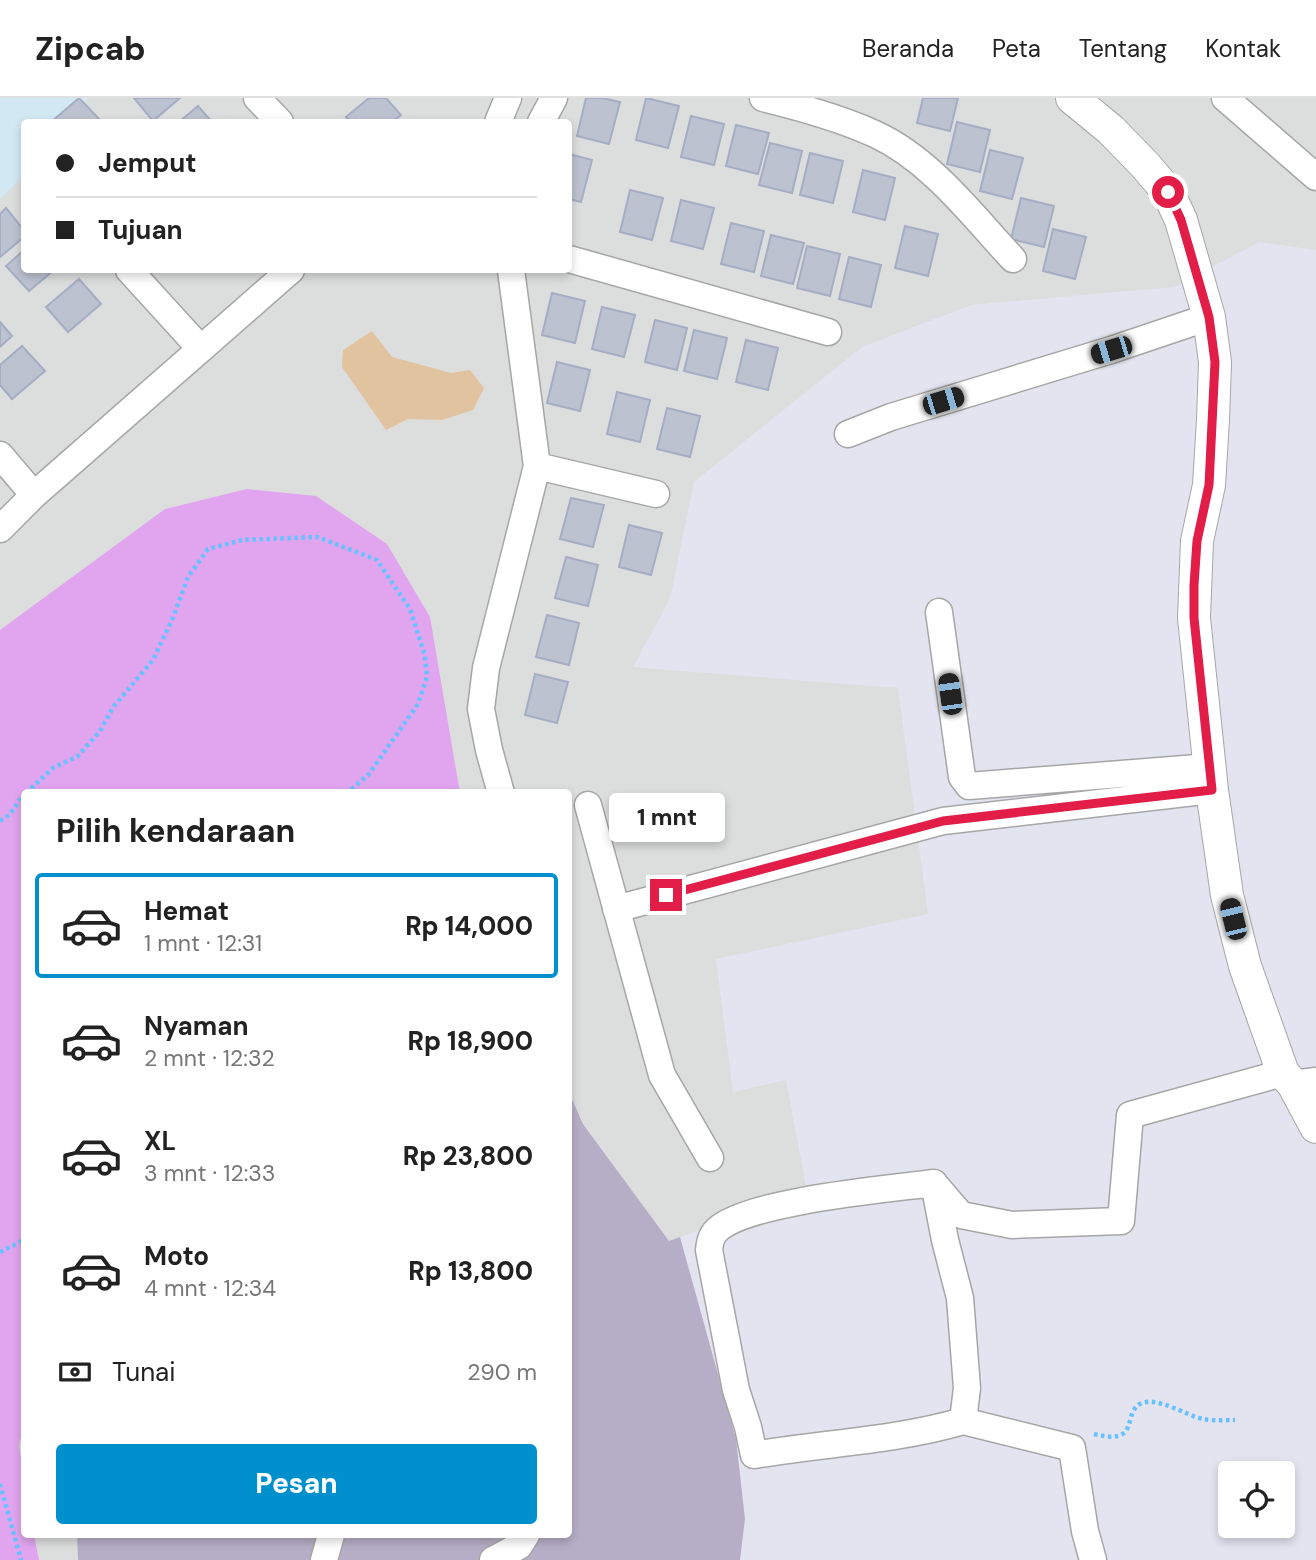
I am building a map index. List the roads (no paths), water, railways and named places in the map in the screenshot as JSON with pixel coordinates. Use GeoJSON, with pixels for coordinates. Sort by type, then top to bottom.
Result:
{"type":"FeatureCollection","features":[{"type":"Feature","properties":{"kind":"street"},"geometry":{"type":"LineString","coordinates":[[257,98],[277,119]]}},
{"type":"Feature","properties":{"kind":"street"},"geometry":{"type":"LineString","coordinates":[[499,119],[508,98]]}},
{"type":"Feature","properties":{"kind":"street"},"geometry":{"type":"LineString","coordinates":[[543,119],[554,98]]}},
{"type":"Feature","properties":{"kind":"street"},"geometry":{"type":"LineString","coordinates":[[763,98],[876,134],[908,154],[945,186],[1013,259]]}},
{"type":"Feature","properties":{"kind":"street"},"geometry":{"type":"LineString","coordinates":[[1072,98],[1111,130],[1168,192],[1181,220],[1209,317],[1215,362],[1213,420],[1209,485],[1197,541],[1194,618],[1211,779],[1230,907],[1245,966],[1316,1127]]}},
{"type":"Feature","properties":{"kind":"street"},"geometry":{"type":"LineString","coordinates":[[1225,98],[1316,177]]}},
{"type":"Feature","properties":{"kind":"street"},"geometry":{"type":"LineString","coordinates":[[572,260],[828,332]]}},
{"type":"Feature","properties":{"kind":"street"},"geometry":{"type":"LineString","coordinates":[[132,273],[200,348]]}},
{"type":"Feature","properties":{"kind":"street"},"geometry":{"type":"LineString","coordinates":[[0,530],[34,495],[288,273]]}},
{"type":"Feature","properties":{"kind":"street"},"geometry":{"type":"LineString","coordinates":[[500,789],[481,709],[486,668],[537,466],[511,273]]}},
{"type":"Feature","properties":{"kind":"street"},"geometry":{"type":"LineString","coordinates":[[848,434],[891,417],[1209,317]]}},
{"type":"Feature","properties":{"kind":"street"},"geometry":{"type":"LineString","coordinates":[[0,455],[34,495]]}},
{"type":"Feature","properties":{"kind":"street"},"geometry":{"type":"LineString","coordinates":[[537,466],[656,494]]}},
{"type":"Feature","properties":{"kind":"street"},"geometry":{"type":"LineString","coordinates":[[939,612],[962,777],[969,786],[1211,779]]}},
{"type":"Feature","properties":{"kind":"street"},"geometry":{"type":"LineString","coordinates":[[615,909],[943,821],[1211,779]]}},
{"type":"Feature","properties":{"kind":"street"},"geometry":{"type":"LineString","coordinates":[[588,805],[662,1075],[710,1158]]}},
{"type":"Feature","properties":{"kind":"street"},"geometry":{"type":"LineString","coordinates":[[934,1182],[961,1215],[1012,1225],[1121,1221],[1130,1115],[1297,1079]]}},
{"type":"Feature","properties":{"kind":"street"},"geometry":{"type":"LineString","coordinates":[[934,1182],[795,1202],[737,1218],[717,1230],[710,1239],[709,1250],[736,1390],[754,1455],[921,1432],[963,1421],[1072,1448],[1085,1531],[1093,1560]]}},
{"type":"Feature","properties":{"kind":"street"},"geometry":{"type":"LineString","coordinates":[[934,1182],[960,1298],[967,1388],[963,1421]]}},
{"type":"Feature","properties":{"kind":"street"},"geometry":{"type":"LineString","coordinates":[[324,1560],[330,1538]]}},
{"type":"Feature","properties":{"kind":"street"},"geometry":{"type":"LineString","coordinates":[[493,1560],[519,1546],[524,1538]]}}]}
